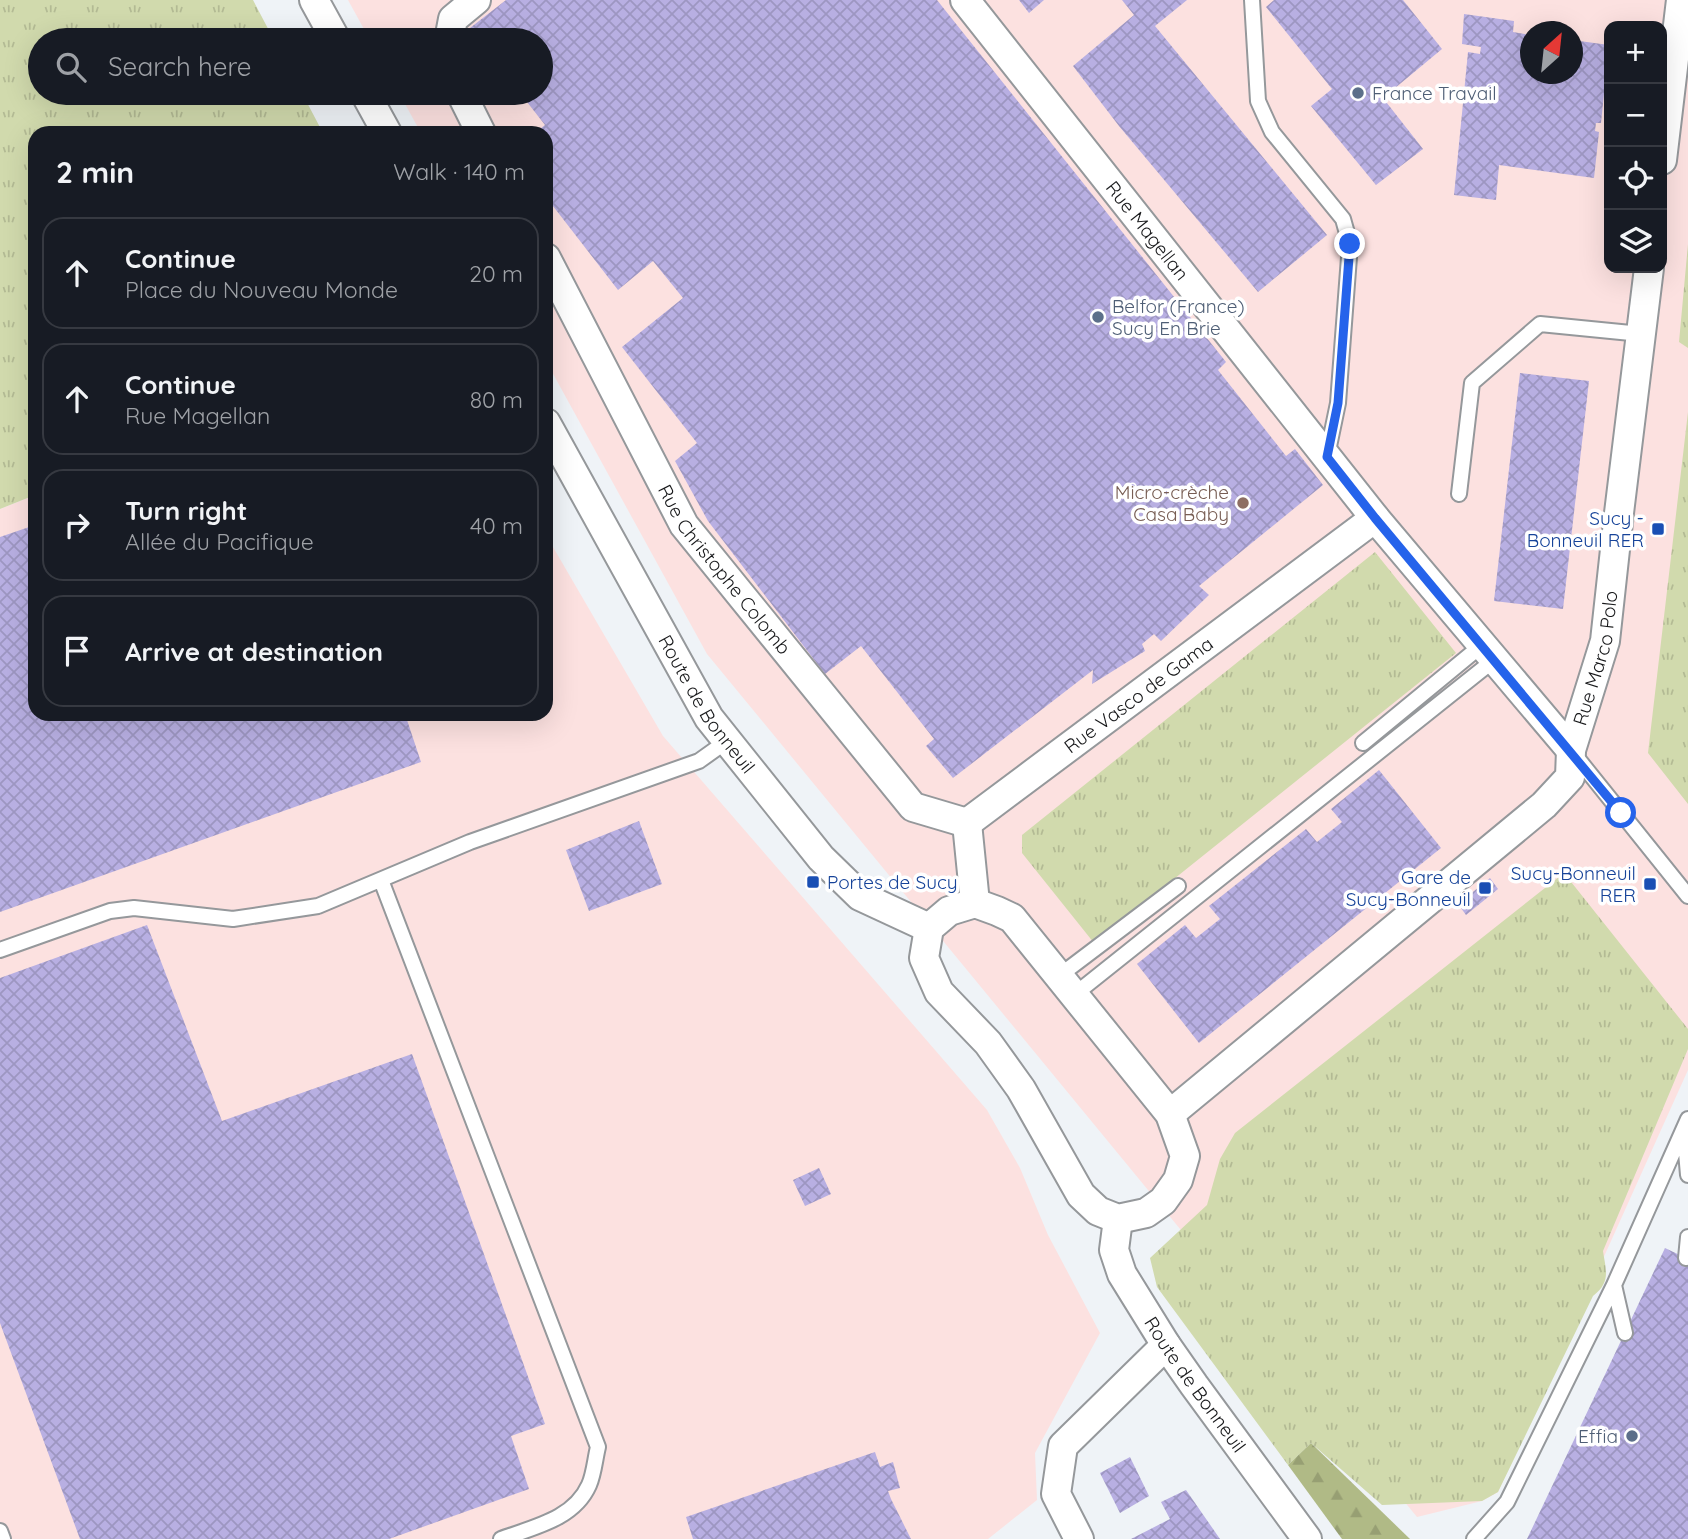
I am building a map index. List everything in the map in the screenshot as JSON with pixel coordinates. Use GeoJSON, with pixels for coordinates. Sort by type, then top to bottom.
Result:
{"type":"FeatureCollection","features":[{"type":"Feature","properties":{"kind":"street"},"geometry":{"type":"LineString","coordinates":[[314,0],[329,28]]}},
{"type":"Feature","properties":{"kind":"street"},"geometry":{"type":"LineString","coordinates":[[453,28],[476,0]]}},
{"type":"Feature","properties":{"kind":"street","name":"Rue Magellan"},"geometry":{"type":"LineString","coordinates":[[965,0],[1375,518],[1571,750]]}},
{"type":"Feature","properties":{"kind":"street"},"geometry":{"type":"LineString","coordinates":[[1664,147],[1681,0]]}},
{"type":"Feature","properties":{"kind":"street"},"geometry":{"type":"LineString","coordinates":[[372,105],[383,126]]}},
{"type":"Feature","properties":{"kind":"street"},"geometry":{"type":"LineString","coordinates":[[467,105],[478,126]]}},
{"type":"Feature","properties":{"kind":"street","name":"Rue Christophe Colomb"},"geometry":{"type":"LineString","coordinates":[[553,272],[684,525],[913,807],[967,823]]}},
{"type":"Feature","properties":{"kind":"street","name":"Rue Marco Polo"},"geometry":{"type":"LineString","coordinates":[[1170,1114],[1544,805],[1570,777],[1571,750],[1605,641],[1648,273]]}},
{"type":"Feature","properties":{"kind":"street","name":"Route de Bonneuil"},"geometry":{"type":"LineString","coordinates":[[553,435],[709,718],[821,858],[860,896],[929,928]]}},
{"type":"Feature","properties":{"kind":"street","name":"Rue Vasco de Gama"},"geometry":{"type":"LineString","coordinates":[[967,823],[1375,518]]}},
{"type":"Feature","properties":{"kind":"street"},"geometry":{"type":"LineString","coordinates":[[967,823],[975,903]]}},
{"type":"Feature","properties":{"kind":"street"},"geometry":{"type":"LineString","coordinates":[[975,903],[997,911],[1012,918],[1067,985],[1170,1114],[1185,1156],[1178,1180],[1163,1201],[1146,1213],[1118,1219],[1098,1211],[1080,1195],[1021,1089],[988,1043],[939,992],[924,958],[929,928],[949,911],[975,903]]}},
{"type":"Feature","properties":{"kind":"street","name":"Route de Bonneuil"},"geometry":{"type":"LineString","coordinates":[[1118,1219],[1114,1250],[1122,1274],[1166,1345],[1307,1539]]}},
{"type":"Feature","properties":{"kind":"street"},"geometry":{"type":"LineString","coordinates":[[1079,1539],[1056,1494],[1063,1447],[1166,1345]]}},
{"type":"Feature","properties":{"kind":"lane"},"geometry":{"type":"LineString","coordinates":[[1252,0],[1258,101],[1272,132],[1343,219],[1350,244],[1338,403],[1327,457]]}},
{"type":"Feature","properties":{"kind":"lane"},"geometry":{"type":"LineString","coordinates":[[1459,494],[1472,383],[1540,324],[1641,334]]}},
{"type":"Feature","properties":{"kind":"lane"},"geometry":{"type":"LineString","coordinates":[[1363,743],[1488,653]]}},
{"type":"Feature","properties":{"kind":"lane"},"geometry":{"type":"LineString","coordinates":[[1067,985],[1488,653]]}},
{"type":"Feature","properties":{"kind":"lane"},"geometry":{"type":"LineString","coordinates":[[0,950],[110,911],[134,908],[233,919],[318,906],[470,842],[699,761],[727,741]]}},
{"type":"Feature","properties":{"kind":"lane"},"geometry":{"type":"LineString","coordinates":[[1571,750],[1688,896]]}},
{"type":"Feature","properties":{"kind":"lane"},"geometry":{"type":"LineString","coordinates":[[381,880],[598,1447],[590,1484],[579,1503],[560,1517],[501,1539]]}},
{"type":"Feature","properties":{"kind":"lane"},"geometry":{"type":"LineString","coordinates":[[1067,985],[1178,886]]}},
{"type":"Feature","properties":{"kind":"lane"},"geometry":{"type":"LineString","coordinates":[[1686,1123],[1688,1175]]}},
{"type":"Feature","properties":{"kind":"lane"},"geometry":{"type":"LineString","coordinates":[[1474,1539],[1507,1502],[1614,1285],[1686,1123]]}},
{"type":"Feature","properties":{"kind":"lane"},"geometry":{"type":"LineString","coordinates":[[1686,1258],[1688,1237]]}},
{"type":"Feature","properties":{"kind":"lane"},"geometry":{"type":"LineString","coordinates":[[1614,1285],[1625,1333]]}},
{"type":"Feature","properties":{"kind":"lane"},"geometry":{"type":"LineString","coordinates":[[0,1531],[3,1539]]}},
{"type":"Feature","properties":{"kind":"shaded area"},"geometry":{"type":"Polygon","coordinates":[[[348,0],[1688,0],[1688,1070],[1498,1492],[1482,1501],[1417,1517],[707,654],[553,374],[553,126],[417,126],[406,105],[553,105],[553,28],[363,28],[348,0]]]}},
{"type":"Feature","properties":{"kind":"shaded area"},"geometry":{"type":"Polygon","coordinates":[[[28,498],[28,721],[553,721],[553,547],[663,736],[987,1110],[1020,1168],[1048,1235],[1100,1333],[1035,1453],[1037,1500],[988,1539],[0,1539],[0,509],[28,498]]]}},
{"type":"Feature","properties":{"kind":"green space"},"geometry":{"type":"Polygon","coordinates":[[[0,0],[253,0],[268,28],[28,28],[28,105],[308,105],[319,126],[28,126],[28,498],[0,509],[0,0]]]}},
{"type":"Feature","properties":{"kind":"green space"},"geometry":{"type":"Polygon","coordinates":[[[1688,244],[1688,348],[1679,342],[1688,244]]]}},
{"type":"Feature","properties":{"kind":"green space"},"geometry":{"type":"Polygon","coordinates":[[[1688,412],[1688,804],[1648,753],[1688,412]]]}},
{"type":"Feature","properties":{"kind":"green space"},"geometry":{"type":"Polygon","coordinates":[[[1375,552],[1456,653],[1094,943],[1022,853],[1022,835],[1375,552]]]}},
{"type":"Feature","properties":{"kind":"green space"},"geometry":{"type":"Polygon","coordinates":[[[1564,873],[1688,1029],[1688,1049],[1603,1251],[1606,1270],[1603,1286],[1593,1296],[1498,1492],[1482,1501],[1382,1505],[1311,1443],[1288,1465],[1157,1287],[1150,1258],[1207,1205],[1220,1159],[1235,1133],[1564,873]]]}},
{"type":"Feature","properties":{"kind":"green space"},"geometry":{"type":"Polygon","coordinates":[[[1311,1443],[1410,1539],[1342,1539],[1288,1465],[1311,1443]]]}},
{"type":"Feature","properties":{"kind":"building"},"geometry":{"type":"Polygon","coordinates":[[[506,0],[937,0],[1226,362],[1218,370],[1286,456],[1295,449],[1323,485],[1199,586],[1209,595],[1161,641],[1154,634],[1142,644],[1145,651],[1092,684],[1093,670],[953,778],[926,746],[934,739],[861,646],[825,674],[708,521],[675,461],[697,443],[622,347],[683,298],[653,261],[618,290],[553,206],[553,126],[544,126],[529,105],[553,105],[553,28],[470,28],[506,0]]]}},
{"type":"Feature","properties":{"kind":"building"},"geometry":{"type":"Polygon","coordinates":[[[1019,0],[1044,0],[1029,13],[1019,0]]]}},
{"type":"Feature","properties":{"kind":"building"},"geometry":{"type":"Polygon","coordinates":[[[1122,0],[1187,0],[1155,26],[1327,235],[1258,292],[1119,126],[1073,66],[1134,15],[1122,0]]]}},
{"type":"Feature","properties":{"kind":"building","name":"France Travail"},"geometry":{"type":"Polygon","coordinates":[[[1274,0],[1403,0],[1442,49],[1383,98],[1423,149],[1376,185],[1311,106],[1332,89],[1266,7],[1274,0]]]}},
{"type":"Feature","properties":{"kind":"building"},"geometry":{"type":"Polygon","coordinates":[[[1464,14],[1514,21],[1513,32],[1520,33],[1520,84],[1583,84],[1583,41],[1604,44],[1604,94],[1601,123],[1596,123],[1595,131],[1599,132],[1594,178],[1499,165],[1496,200],[1454,195],[1468,52],[1480,54],[1481,47],[1462,44],[1464,14]]]}},
{"type":"Feature","properties":{"kind":"building"},"geometry":{"type":"Polygon","coordinates":[[[1520,373],[1589,381],[1563,609],[1494,601],[1520,373]]]}},
{"type":"Feature","properties":{"kind":"building"},"geometry":{"type":"Polygon","coordinates":[[[28,527],[28,721],[407,721],[421,762],[0,912],[0,537],[28,527]]]}},
{"type":"Feature","properties":{"kind":"building"},"geometry":{"type":"Polygon","coordinates":[[[1379,770],[1441,848],[1199,1043],[1137,964],[1185,925],[1196,938],[1220,919],[1209,906],[1306,829],[1317,842],[1342,822],[1331,809],[1379,770]]]}},
{"type":"Feature","properties":{"kind":"building"},"geometry":{"type":"Polygon","coordinates":[[[639,821],[662,884],[589,911],[566,850],[639,821]]]}},
{"type":"Feature","properties":{"kind":"building"},"geometry":{"type":"Polygon","coordinates":[[[1490,878],[1498,889],[1466,915],[1458,904],[1490,878]]]}},
{"type":"Feature","properties":{"kind":"building"},"geometry":{"type":"Polygon","coordinates":[[[147,925],[222,1121],[412,1054],[545,1424],[511,1436],[529,1489],[389,1539],[80,1539],[0,1323],[0,978],[147,925]]]}},
{"type":"Feature","properties":{"kind":"building"},"geometry":{"type":"Polygon","coordinates":[[[819,1168],[831,1194],[805,1206],[793,1180],[819,1168]]]}},
{"type":"Feature","properties":{"kind":"building","name":"Effia"},"geometry":{"type":"Polygon","coordinates":[[[1665,1248],[1688,1259],[1688,1539],[1527,1539],[1665,1248]]]}},
{"type":"Feature","properties":{"kind":"building"},"geometry":{"type":"Polygon","coordinates":[[[875,1452],[880,1467],[893,1462],[900,1488],[888,1491],[911,1539],[693,1539],[686,1517],[875,1452]]]}},
{"type":"Feature","properties":{"kind":"building"},"geometry":{"type":"Polygon","coordinates":[[[1130,1457],[1149,1496],[1120,1513],[1100,1473],[1130,1457]]]}},
{"type":"Feature","properties":{"kind":"building"},"geometry":{"type":"Polygon","coordinates":[[[1186,1490],[1220,1539],[1131,1539],[1170,1519],[1161,1502],[1186,1490]]]}},
{"type":"Feature","properties":{"kind":"place","name":"France Travail"},"geometry":{"type":"Point","coordinates":[1358,93]}},
{"type":"Feature","properties":{"kind":"place","name":"Belfor (France) Sucy En Brie"},"geometry":{"type":"Point","coordinates":[1098,317]}},
{"type":"Feature","properties":{"kind":"place","name":"Micro-crèche Casa Baby"},"geometry":{"type":"Point","coordinates":[1243,503]}},
{"type":"Feature","properties":{"kind":"place","name":"Sucy - Bonneuil RER"},"geometry":{"type":"Point","coordinates":[1658,529]}},
{"type":"Feature","properties":{"kind":"place","name":"Portes de Sucy"},"geometry":{"type":"Point","coordinates":[813,882]}},
{"type":"Feature","properties":{"kind":"place","name":"Sucy-Bonneuil RER"},"geometry":{"type":"Point","coordinates":[1650,884]}},
{"type":"Feature","properties":{"kind":"place","name":"Gare de Sucy-Bonneuil"},"geometry":{"type":"Point","coordinates":[1485,888]}},
{"type":"Feature","properties":{"kind":"place","name":"Effia"},"geometry":{"type":"Point","coordinates":[1632,1436]}},
{"type":"Feature","properties":{"kind":"route"},"geometry":{"type":"LineString","coordinates":[[1350,244],[1338,403],[1327,457],[1621,813]]}}]}
